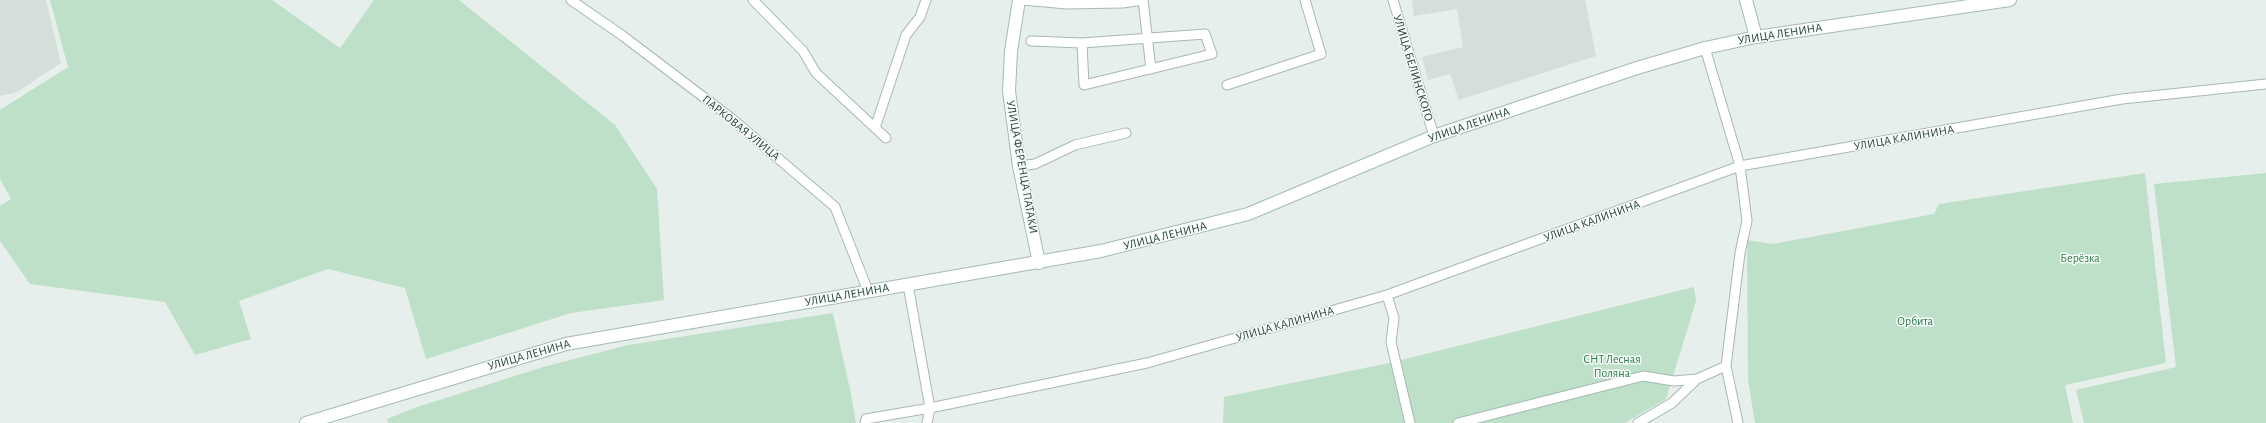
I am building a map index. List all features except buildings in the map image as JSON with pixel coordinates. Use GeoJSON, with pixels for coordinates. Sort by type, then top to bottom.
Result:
{"type":"FeatureCollection","features":[{"type":"Feature","properties":{"kind":"main road","name":"УЛИЦА ФЕРЕНЦА ПАТАКИ"},"geometry":{"type":"LineString","coordinates":[[1020,0],[1011,51],[1009,90],[1019,166],[1039,263]]}},
{"type":"Feature","properties":{"kind":"main road"},"geometry":{"type":"LineString","coordinates":[[1746,0],[1756,37]]}},
{"type":"Feature","properties":{"kind":"main road","name":"УЛИЦА ЛЕНИНА"},"geometry":{"type":"LineString","coordinates":[[306,423],[566,344],[868,291],[1039,263],[1115,248],[1248,214],[1434,136],[1637,68],[1705,48],[1756,37],[2010,0]]}},
{"type":"Feature","properties":{"kind":"street","name":"ПАРКОВАЯ УЛИЦА"},"geometry":{"type":"LineString","coordinates":[[571,0],[623,36],[731,118],[835,207],[868,291]]}},
{"type":"Feature","properties":{"kind":"street"},"geometry":{"type":"LineString","coordinates":[[753,0],[803,51],[816,73],[886,138]]}},
{"type":"Feature","properties":{"kind":"street"},"geometry":{"type":"LineString","coordinates":[[875,128],[906,35],[920,17],[926,0]]}},
{"type":"Feature","properties":{"kind":"street"},"geometry":{"type":"LineString","coordinates":[[1020,0],[1067,4],[1143,0],[1151,69]]}},
{"type":"Feature","properties":{"kind":"street"},"geometry":{"type":"LineString","coordinates":[[1227,85],[1320,54],[1305,0]]}},
{"type":"Feature","properties":{"kind":"street","name":"УЛИЦА БЕЛИНСКОГО"},"geometry":{"type":"LineString","coordinates":[[1393,0],[1434,136]]}},
{"type":"Feature","properties":{"kind":"street"},"geometry":{"type":"LineString","coordinates":[[1031,41],[1082,43],[1205,34],[1212,54],[1084,85],[1082,43]]}},
{"type":"Feature","properties":{"kind":"street"},"geometry":{"type":"LineString","coordinates":[[1705,48],[1740,166],[1747,221],[1740,253],[1726,366],[1738,423]]}},
{"type":"Feature","properties":{"kind":"street","name":"УЛИЦА КАЛИНИНА"},"geometry":{"type":"LineString","coordinates":[[865,423],[866,419],[930,408],[1147,363],[1387,295],[1740,166],[2122,99],[2266,84]]}},
{"type":"Feature","properties":{"kind":"street"},"geometry":{"type":"LineString","coordinates":[[1019,166],[1035,164],[1074,145],[1126,133]]}},
{"type":"Feature","properties":{"kind":"street"},"geometry":{"type":"LineString","coordinates":[[908,285],[930,408],[927,423]]}},
{"type":"Feature","properties":{"kind":"street"},"geometry":{"type":"LineString","coordinates":[[1387,295],[1394,318],[1391,342],[1410,423]]}},
{"type":"Feature","properties":{"kind":"street"},"geometry":{"type":"LineString","coordinates":[[1458,423],[1643,376],[1674,381],[1697,378],[1726,366]]}},
{"type":"Feature","properties":{"kind":"street"},"geometry":{"type":"LineString","coordinates":[[1638,423],[1672,403],[1697,378]]}},
{"type":"Feature","properties":{"kind":"shaded area"},"geometry":{"type":"Polygon","coordinates":[[[0,0],[46,0],[61,63],[17,92],[0,96],[0,0]]]}},
{"type":"Feature","properties":{"kind":"shaded area"},"geometry":{"type":"Polygon","coordinates":[[[1412,0],[1585,0],[1596,56],[1459,100],[1450,74],[1428,80],[1422,57],[1463,47],[1457,9],[1414,16],[1412,0]]]}},
{"type":"Feature","properties":{"kind":"green space"},"geometry":{"type":"Polygon","coordinates":[[[50,0],[272,0],[340,48],[374,0],[459,0],[615,125],[657,189],[664,300],[571,313],[426,359],[405,288],[328,269],[239,301],[251,339],[195,355],[165,302],[30,284],[0,241],[0,206],[11,199],[0,179],[0,110],[68,67],[50,0]]]}},
{"type":"Feature","properties":{"kind":"green space","name":"Орбита"},"geometry":{"type":"Polygon","coordinates":[[[2145,173],[2166,363],[2065,385],[2073,423],[1755,423],[1748,380],[1747,240],[1773,244],[1934,214],[1939,204],[2145,173]]]}},
{"type":"Feature","properties":{"kind":"green space"},"geometry":{"type":"Polygon","coordinates":[[[2266,173],[2266,423],[2084,423],[2076,390],[2176,367],[2154,184],[2266,173]]]}},
{"type":"Feature","properties":{"kind":"green space","name":"СНТ Лесная Поляна"},"geometry":{"type":"Polygon","coordinates":[[[1694,287],[1696,301],[1666,399],[1625,423],[1223,423],[1224,397],[1389,363],[1694,287]]]}},
{"type":"Feature","properties":{"kind":"green space"},"geometry":{"type":"Polygon","coordinates":[[[833,313],[856,423],[388,423],[387,419],[417,407],[543,367],[628,345],[833,313]]]}},
{"type":"Feature","properties":{"kind":"park label","name":"Берёзка"},"geometry":{"type":"Point","coordinates":[2080,258]}}]}
